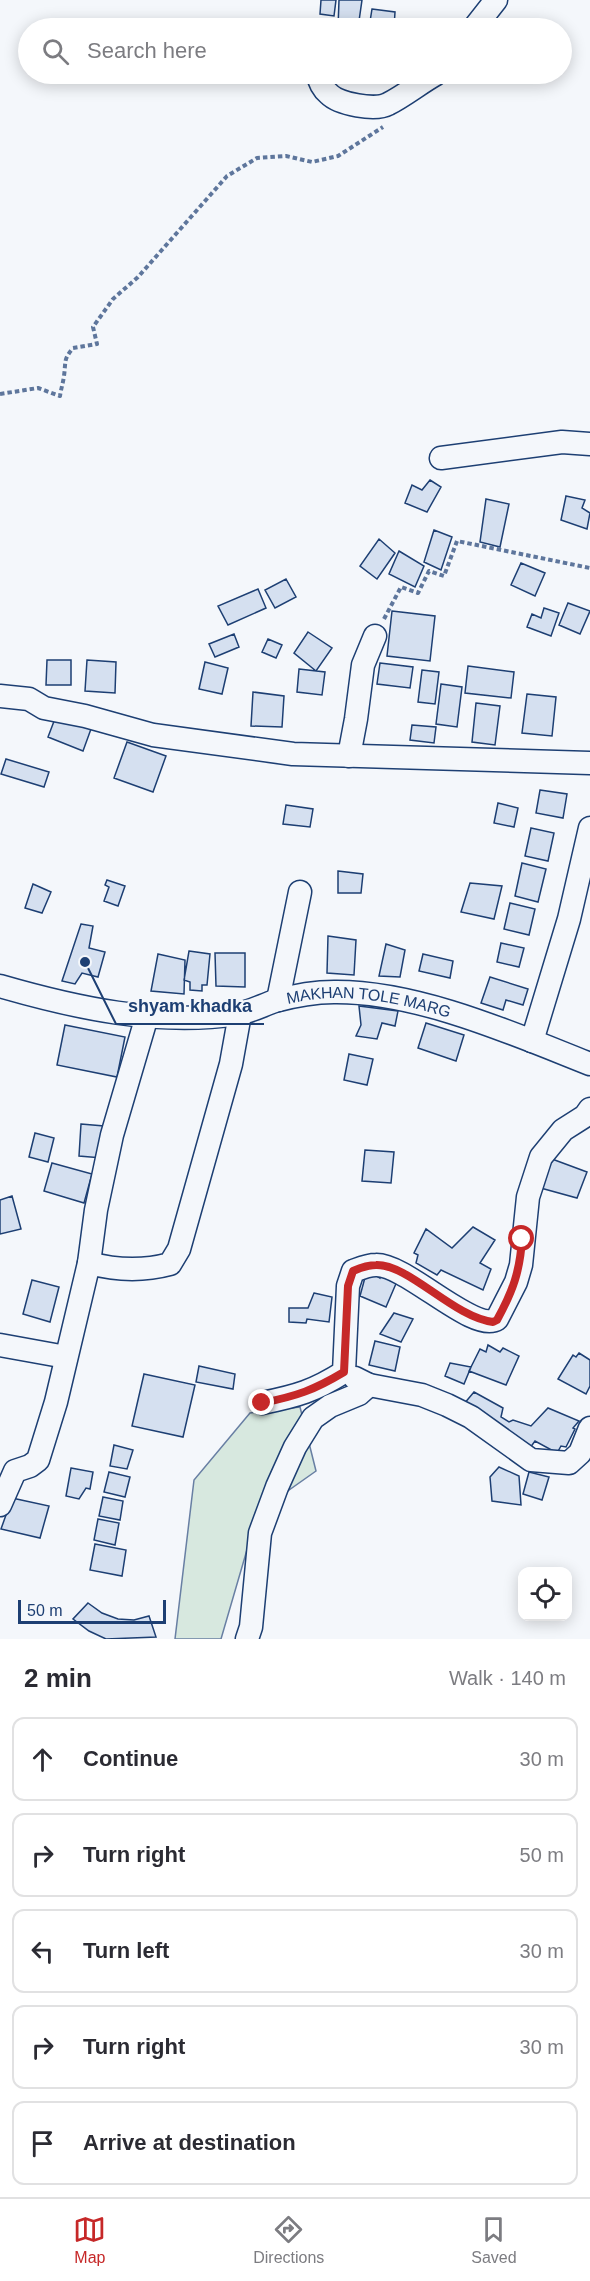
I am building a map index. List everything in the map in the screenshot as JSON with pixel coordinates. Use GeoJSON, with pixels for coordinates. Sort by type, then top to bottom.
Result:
{"type":"FeatureCollection","features":[{"type":"Feature","properties":{"kind":"street"},"geometry":{"type":"LineString","coordinates":[[482,18],[496,0]]}},
{"type":"Feature","properties":{"kind":"street"},"geometry":{"type":"LineString","coordinates":[[322,84],[329,95],[343,102],[369,107],[386,106],[420,84]]}},
{"type":"Feature","properties":{"kind":"street"},"geometry":{"type":"LineString","coordinates":[[441,458],[562,442],[590,444]]}},
{"type":"Feature","properties":{"kind":"street"},"geometry":{"type":"LineString","coordinates":[[349,756],[357,719],[363,665],[375,636]]}},
{"type":"Feature","properties":{"kind":"street"},"geometry":{"type":"LineString","coordinates":[[0,696],[29,699],[44,708],[85,716],[153,735],[293,754],[590,763]]}},
{"type":"Feature","properties":{"kind":"street"},"geometry":{"type":"LineString","coordinates":[[532,1041],[569,919],[590,828]]}},
{"type":"Feature","properties":{"kind":"street"},"geometry":{"type":"LineString","coordinates":[[278,1000],[300,891]]}},
{"type":"Feature","properties":{"kind":"street","name":"MAKHAN TOLE MARG"},"geometry":{"type":"LineString","coordinates":[[0,986],[38,997],[105,1010],[176,1019],[240,1014],[278,1000],[333,992],[387,997],[462,1015],[590,1064]]}},
{"type":"Feature","properties":{"kind":"street"},"geometry":{"type":"LineString","coordinates":[[89,1263],[153,1269],[170,1264],[179,1249],[231,1064],[240,1014]]}},
{"type":"Feature","properties":{"kind":"street"},"geometry":{"type":"LineString","coordinates":[[0,1505],[15,1470],[30,1466],[38,1460],[56,1402],[89,1263],[96,1210],[112,1135],[147,1016]]}},
{"type":"Feature","properties":{"kind":"street"},"geometry":{"type":"LineString","coordinates":[[344,1372],[348,1286],[353,1271],[363,1267],[378,1265],[398,1270],[439,1298],[471,1316],[485,1321],[497,1320],[516,1282],[521,1265],[528,1197],[541,1157],[563,1130],[590,1109]]}},
{"type":"Feature","properties":{"kind":"street"},"geometry":{"type":"LineString","coordinates":[[0,1345],[66,1357]]}},
{"type":"Feature","properties":{"kind":"street"},"geometry":{"type":"LineString","coordinates":[[344,1372],[369,1385],[422,1395],[471,1417],[531,1460],[557,1464],[569,1463],[580,1454],[590,1428]]}},
{"type":"Feature","properties":{"kind":"street"},"geometry":{"type":"LineString","coordinates":[[262,1403],[299,1395],[317,1388],[344,1372]]}},
{"type":"Feature","properties":{"kind":"street"},"geometry":{"type":"LineString","coordinates":[[247,1639],[251,1627],[260,1533],[295,1448],[313,1418],[330,1406],[359,1394],[369,1385]]}},
{"type":"Feature","properties":{"kind":"path"},"geometry":{"type":"LineString","coordinates":[[0,394],[38,388],[60,396],[61,383],[64,378],[64,358],[73,348],[97,344],[93,327],[113,299],[138,277],[227,176],[257,158],[286,156],[312,162],[338,156],[386,126]]}},
{"type":"Feature","properties":{"kind":"path"},"geometry":{"type":"LineString","coordinates":[[375,636],[402,587],[418,593],[429,571],[444,576],[457,541],[590,568]]}},
{"type":"Feature","properties":{"kind":"shaded area"},"geometry":{"type":"Polygon","coordinates":[[[300,1407],[316,1471],[258,1512],[221,1639],[175,1639],[194,1480],[250,1413],[300,1407]]]}},
{"type":"Feature","properties":{"kind":"building"},"geometry":{"type":"Polygon","coordinates":[[[321,0],[336,0],[334,16],[320,14],[321,0]]]}},
{"type":"Feature","properties":{"kind":"building"},"geometry":{"type":"Polygon","coordinates":[[[339,0],[362,0],[359,18],[338,18],[339,0]]]}},
{"type":"Feature","properties":{"kind":"building"},"geometry":{"type":"Polygon","coordinates":[[[372,9],[395,12],[395,18],[371,18],[372,9]]]}},
{"type":"Feature","properties":{"kind":"building"},"geometry":{"type":"Polygon","coordinates":[[[430,480],[441,487],[427,512],[405,503],[412,485],[422,490],[430,480]]]}},
{"type":"Feature","properties":{"kind":"building"},"geometry":{"type":"Polygon","coordinates":[[[566,496],[585,500],[582,508],[590,513],[587,529],[561,520],[566,496]]]}},
{"type":"Feature","properties":{"kind":"building"},"geometry":{"type":"Polygon","coordinates":[[[486,499],[509,504],[500,547],[480,542],[486,499]]]}},
{"type":"Feature","properties":{"kind":"building"},"geometry":{"type":"Polygon","coordinates":[[[434,530],[452,537],[441,570],[424,562],[434,530]]]}},
{"type":"Feature","properties":{"kind":"building"},"geometry":{"type":"Polygon","coordinates":[[[379,539],[395,553],[377,579],[360,566],[379,539]]]}},
{"type":"Feature","properties":{"kind":"building"},"geometry":{"type":"Polygon","coordinates":[[[399,551],[424,566],[415,587],[389,574],[399,551]]]}},
{"type":"Feature","properties":{"kind":"building"},"geometry":{"type":"Polygon","coordinates":[[[521,563],[545,573],[535,596],[511,585],[521,563]]]}},
{"type":"Feature","properties":{"kind":"building"},"geometry":{"type":"Polygon","coordinates":[[[286,579],[296,597],[275,608],[265,590],[286,579]]]}},
{"type":"Feature","properties":{"kind":"building"},"geometry":{"type":"Polygon","coordinates":[[[258,589],[266,608],[228,625],[218,606],[258,589]]]}},
{"type":"Feature","properties":{"kind":"building"},"geometry":{"type":"Polygon","coordinates":[[[568,603],[590,611],[580,634],[559,625],[568,603]]]}},
{"type":"Feature","properties":{"kind":"building"},"geometry":{"type":"Polygon","coordinates":[[[544,608],[559,613],[551,636],[527,627],[532,614],[541,618],[544,608]]]}},
{"type":"Feature","properties":{"kind":"building"},"geometry":{"type":"Polygon","coordinates":[[[392,611],[435,616],[430,661],[387,656],[392,611]]]}},
{"type":"Feature","properties":{"kind":"building"},"geometry":{"type":"Polygon","coordinates":[[[308,632],[332,648],[316,671],[294,653],[308,632]]]}},
{"type":"Feature","properties":{"kind":"building"},"geometry":{"type":"Polygon","coordinates":[[[234,634],[239,647],[215,657],[209,644],[234,634]]]}},
{"type":"Feature","properties":{"kind":"building"},"geometry":{"type":"Polygon","coordinates":[[[268,639],[282,645],[276,658],[262,652],[268,639]]]}},
{"type":"Feature","properties":{"kind":"building"},"geometry":{"type":"Polygon","coordinates":[[[47,660],[71,660],[71,685],[46,685],[47,660]]]}},
{"type":"Feature","properties":{"kind":"building"},"geometry":{"type":"Polygon","coordinates":[[[87,660],[116,662],[115,693],[85,691],[87,660]]]}},
{"type":"Feature","properties":{"kind":"building"},"geometry":{"type":"Polygon","coordinates":[[[205,662],[228,668],[222,694],[199,689],[205,662]]]}},
{"type":"Feature","properties":{"kind":"building"},"geometry":{"type":"Polygon","coordinates":[[[380,663],[413,667],[410,688],[377,684],[380,663]]]}},
{"type":"Feature","properties":{"kind":"building"},"geometry":{"type":"Polygon","coordinates":[[[468,666],[514,672],[511,698],[465,693],[468,666]]]}},
{"type":"Feature","properties":{"kind":"building"},"geometry":{"type":"Polygon","coordinates":[[[299,669],[325,672],[322,695],[297,692],[299,669]]]}},
{"type":"Feature","properties":{"kind":"building"},"geometry":{"type":"Polygon","coordinates":[[[422,670],[439,672],[435,704],[418,702],[422,670]]]}},
{"type":"Feature","properties":{"kind":"building"},"geometry":{"type":"Polygon","coordinates":[[[441,684],[462,687],[457,727],[436,724],[441,684]]]}},
{"type":"Feature","properties":{"kind":"building"},"geometry":{"type":"Polygon","coordinates":[[[253,692],[284,696],[282,727],[251,726],[253,692]]]}},
{"type":"Feature","properties":{"kind":"building"},"geometry":{"type":"Polygon","coordinates":[[[527,694],[556,697],[552,736],[522,733],[527,694]]]}},
{"type":"Feature","properties":{"kind":"building"},"geometry":{"type":"Polygon","coordinates":[[[476,703],[500,706],[495,745],[472,742],[476,703]]]}},
{"type":"Feature","properties":{"kind":"building"},"geometry":{"type":"Polygon","coordinates":[[[56,716],[91,729],[83,751],[48,737],[56,716]]]}},
{"type":"Feature","properties":{"kind":"building"},"geometry":{"type":"Polygon","coordinates":[[[412,725],[436,727],[434,743],[410,740],[412,725]]]}},
{"type":"Feature","properties":{"kind":"building"},"geometry":{"type":"Polygon","coordinates":[[[127,742],[166,756],[153,792],[114,778],[127,742]]]}},
{"type":"Feature","properties":{"kind":"building"},"geometry":{"type":"Polygon","coordinates":[[[6,759],[49,772],[44,787],[1,774],[6,759]]]}},
{"type":"Feature","properties":{"kind":"building"},"geometry":{"type":"Polygon","coordinates":[[[540,790],[567,794],[563,818],[536,813],[540,790]]]}},
{"type":"Feature","properties":{"kind":"building"},"geometry":{"type":"Polygon","coordinates":[[[498,803],[518,808],[514,827],[494,823],[498,803]]]}},
{"type":"Feature","properties":{"kind":"building"},"geometry":{"type":"Polygon","coordinates":[[[286,805],[313,809],[310,827],[283,824],[286,805]]]}},
{"type":"Feature","properties":{"kind":"building"},"geometry":{"type":"Polygon","coordinates":[[[531,828],[554,833],[548,861],[525,856],[531,828]]]}},
{"type":"Feature","properties":{"kind":"building"},"geometry":{"type":"Polygon","coordinates":[[[522,863],[546,869],[538,902],[515,896],[522,863]]]}},
{"type":"Feature","properties":{"kind":"building"},"geometry":{"type":"Polygon","coordinates":[[[338,871],[363,874],[361,893],[338,893],[338,871]]]}},
{"type":"Feature","properties":{"kind":"building"},"geometry":{"type":"Polygon","coordinates":[[[107,880],[125,886],[118,906],[104,901],[109,887],[105,885],[107,880]]]}},
{"type":"Feature","properties":{"kind":"building"},"geometry":{"type":"Polygon","coordinates":[[[470,883],[502,886],[494,919],[461,912],[470,883]]]}},
{"type":"Feature","properties":{"kind":"building"},"geometry":{"type":"Polygon","coordinates":[[[33,884],[51,892],[42,913],[25,908],[33,884]]]}},
{"type":"Feature","properties":{"kind":"building"},"geometry":{"type":"Polygon","coordinates":[[[510,903],[535,909],[529,935],[504,929],[510,903]]]}},
{"type":"Feature","properties":{"kind":"building"},"geometry":{"type":"Polygon","coordinates":[[[81,924],[93,926],[89,948],[105,952],[98,977],[82,973],[75,984],[62,981],[81,924]]]}},
{"type":"Feature","properties":{"kind":"building"},"geometry":{"type":"Polygon","coordinates":[[[328,936],[356,940],[354,975],[327,973],[328,936]]]}},
{"type":"Feature","properties":{"kind":"building"},"geometry":{"type":"Polygon","coordinates":[[[501,943],[524,948],[519,967],[497,962],[501,943]]]}},
{"type":"Feature","properties":{"kind":"building"},"geometry":{"type":"Polygon","coordinates":[[[386,944],[405,950],[400,977],[379,976],[386,944]]]}},
{"type":"Feature","properties":{"kind":"building"},"geometry":{"type":"Polygon","coordinates":[[[189,951],[210,954],[207,985],[202,985],[202,991],[190,990],[190,982],[184,980],[189,951]]]}},
{"type":"Feature","properties":{"kind":"building"},"geometry":{"type":"Polygon","coordinates":[[[215,953],[245,953],[245,987],[216,986],[215,953]]]}},
{"type":"Feature","properties":{"kind":"building"},"geometry":{"type":"Polygon","coordinates":[[[158,954],[185,960],[184,994],[151,991],[158,954]]]}},
{"type":"Feature","properties":{"kind":"building"},"geometry":{"type":"Polygon","coordinates":[[[423,954],[453,961],[450,978],[419,971],[423,954]]]}},
{"type":"Feature","properties":{"kind":"building"},"geometry":{"type":"Polygon","coordinates":[[[490,977],[528,989],[523,1005],[506,1000],[503,1010],[481,1003],[490,977]]]}},
{"type":"Feature","properties":{"kind":"building"},"geometry":{"type":"Polygon","coordinates":[[[359,1006],[398,1011],[395,1026],[382,1023],[377,1039],[356,1036],[361,1025],[359,1006]]]}},
{"type":"Feature","properties":{"kind":"building"},"geometry":{"type":"Polygon","coordinates":[[[426,1023],[464,1035],[456,1061],[418,1048],[426,1023]]]}},
{"type":"Feature","properties":{"kind":"building"},"geometry":{"type":"Polygon","coordinates":[[[65,1025],[125,1037],[117,1077],[57,1065],[65,1025]]]}},
{"type":"Feature","properties":{"kind":"building"},"geometry":{"type":"Polygon","coordinates":[[[349,1054],[373,1059],[367,1085],[344,1080],[349,1054]]]}},
{"type":"Feature","properties":{"kind":"building"},"geometry":{"type":"Polygon","coordinates":[[[81,1124],[104,1126],[102,1158],[79,1156],[81,1124]]]}},
{"type":"Feature","properties":{"kind":"building"},"geometry":{"type":"Polygon","coordinates":[[[35,1133],[54,1138],[48,1162],[29,1157],[35,1133]]]}},
{"type":"Feature","properties":{"kind":"building"},"geometry":{"type":"Polygon","coordinates":[[[365,1150],[394,1152],[391,1183],[362,1181],[365,1150]]]}},
{"type":"Feature","properties":{"kind":"building"},"geometry":{"type":"Polygon","coordinates":[[[552,1159],[587,1172],[577,1198],[537,1187],[552,1159]]]}},
{"type":"Feature","properties":{"kind":"building"},"geometry":{"type":"Polygon","coordinates":[[[52,1163],[92,1174],[84,1203],[44,1191],[52,1163]]]}},
{"type":"Feature","properties":{"kind":"building"},"geometry":{"type":"Polygon","coordinates":[[[12,1196],[21,1229],[0,1234],[0,1200],[12,1196]]]}},
{"type":"Feature","properties":{"kind":"building"},"geometry":{"type":"Polygon","coordinates":[[[473,1227],[495,1240],[480,1263],[491,1269],[483,1290],[441,1270],[437,1275],[416,1263],[418,1255],[414,1253],[426,1229],[452,1248],[473,1227]]]}},
{"type":"Feature","properties":{"kind":"building"},"geometry":{"type":"Polygon","coordinates":[[[367,1270],[380,1278],[382,1272],[398,1279],[386,1307],[360,1296],[367,1270]]]}},
{"type":"Feature","properties":{"kind":"building"},"geometry":{"type":"Polygon","coordinates":[[[32,1280],[59,1287],[50,1322],[23,1314],[32,1280]]]}},
{"type":"Feature","properties":{"kind":"building"},"geometry":{"type":"Polygon","coordinates":[[[314,1293],[332,1297],[329,1322],[307,1319],[306,1323],[289,1322],[289,1308],[308,1308],[314,1293]]]}},
{"type":"Feature","properties":{"kind":"building"},"geometry":{"type":"Polygon","coordinates":[[[394,1313],[413,1319],[401,1342],[380,1334],[394,1313]]]}},
{"type":"Feature","properties":{"kind":"building"},"geometry":{"type":"Polygon","coordinates":[[[375,1341],[400,1347],[395,1371],[369,1365],[375,1341]]]}},
{"type":"Feature","properties":{"kind":"building"},"geometry":{"type":"Polygon","coordinates":[[[488,1345],[500,1352],[503,1348],[519,1356],[506,1385],[469,1371],[480,1349],[486,1352],[488,1345]]]}},
{"type":"Feature","properties":{"kind":"building"},"geometry":{"type":"Polygon","coordinates":[[[579,1353],[590,1360],[590,1386],[586,1394],[558,1379],[573,1355],[576,1357],[579,1353]]]}},
{"type":"Feature","properties":{"kind":"building"},"geometry":{"type":"Polygon","coordinates":[[[450,1363],[471,1367],[464,1384],[445,1376],[450,1363]]]}},
{"type":"Feature","properties":{"kind":"building"},"geometry":{"type":"Polygon","coordinates":[[[199,1366],[235,1374],[233,1389],[196,1382],[199,1366]]]}},
{"type":"Feature","properties":{"kind":"building"},"geometry":{"type":"Polygon","coordinates":[[[144,1374],[195,1385],[183,1437],[132,1426],[144,1374]]]}},
{"type":"Feature","properties":{"kind":"building"},"geometry":{"type":"Polygon","coordinates":[[[474,1392],[503,1408],[501,1417],[509,1422],[513,1420],[531,1426],[548,1408],[579,1421],[573,1428],[575,1429],[566,1447],[561,1446],[557,1453],[535,1441],[530,1448],[463,1405],[474,1392]]]}},
{"type":"Feature","properties":{"kind":"building"},"geometry":{"type":"Polygon","coordinates":[[[114,1445],[133,1450],[127,1469],[110,1466],[114,1445]]]}},
{"type":"Feature","properties":{"kind":"building"},"geometry":{"type":"Polygon","coordinates":[[[499,1467],[519,1476],[521,1505],[492,1501],[490,1477],[499,1467]]]}},
{"type":"Feature","properties":{"kind":"building"},"geometry":{"type":"Polygon","coordinates":[[[71,1468],[93,1472],[90,1489],[86,1488],[79,1499],[66,1496],[71,1468]]]}},
{"type":"Feature","properties":{"kind":"building"},"geometry":{"type":"Polygon","coordinates":[[[109,1472],[130,1477],[125,1497],[104,1492],[109,1472]]]}},
{"type":"Feature","properties":{"kind":"building"},"geometry":{"type":"Polygon","coordinates":[[[529,1472],[549,1477],[542,1500],[523,1494],[529,1472]]]}},
{"type":"Feature","properties":{"kind":"building"},"geometry":{"type":"Polygon","coordinates":[[[103,1497],[123,1501],[120,1520],[99,1516],[103,1497]]]}},
{"type":"Feature","properties":{"kind":"building"},"geometry":{"type":"Polygon","coordinates":[[[12,1498],[49,1506],[40,1538],[1,1529],[12,1498]]]}},
{"type":"Feature","properties":{"kind":"building"},"geometry":{"type":"Polygon","coordinates":[[[98,1519],[119,1523],[115,1545],[94,1540],[98,1519]]]}},
{"type":"Feature","properties":{"kind":"building"},"geometry":{"type":"Polygon","coordinates":[[[95,1544],[126,1550],[122,1576],[90,1570],[95,1544]]]}},
{"type":"Feature","properties":{"kind":"building"},"geometry":{"type":"Polygon","coordinates":[[[88,1603],[102,1613],[118,1619],[134,1620],[149,1616],[156,1637],[106,1639],[89,1631],[73,1619],[88,1603]]]}},
{"type":"Feature","properties":{"kind":"place","name":"shyam khadka"},"geometry":{"type":"Point","coordinates":[85,962]}},
{"type":"Feature","properties":{"kind":"route"},"geometry":{"type":"LineString","coordinates":[[262,1403],[299,1395],[317,1388],[344,1372],[348,1286],[353,1271],[378,1265],[398,1270],[439,1298],[471,1316],[493,1322],[497,1320],[516,1282],[521,1265],[522,1239]]}}]}
